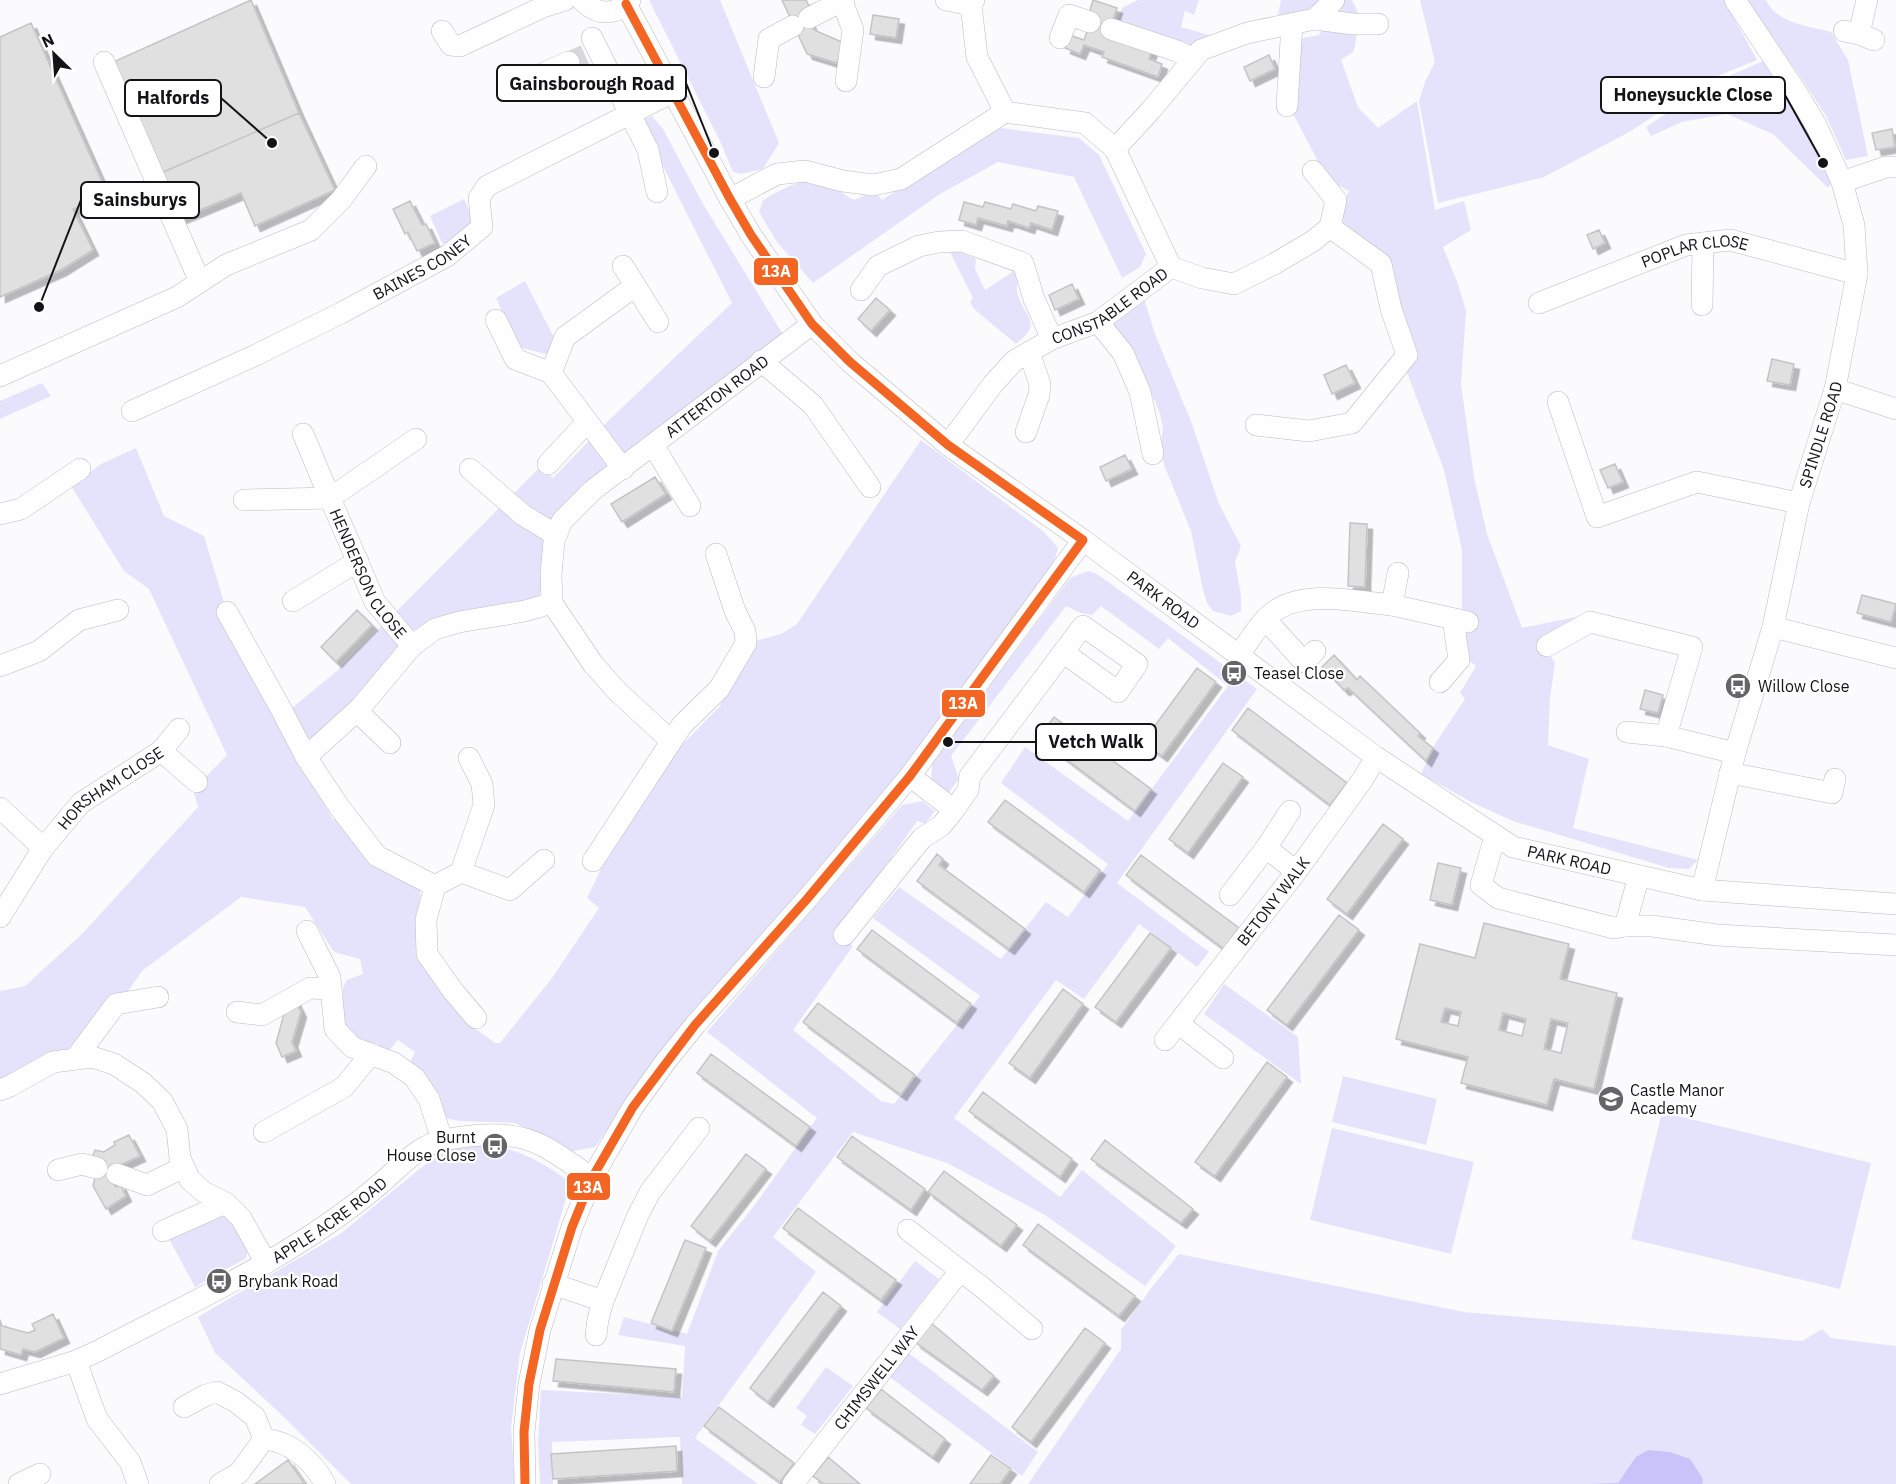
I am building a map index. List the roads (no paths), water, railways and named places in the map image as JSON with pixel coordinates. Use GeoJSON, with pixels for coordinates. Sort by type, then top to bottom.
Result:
{"type":"FeatureCollection","features":[{"type":"Feature","properties":{"kind":"street"},"geometry":{"type":"LineString","coordinates":[[442,31],[451,45],[460,46],[543,7],[565,0]]}},
{"type":"Feature","properties":{"kind":"street"},"geometry":{"type":"LineString","coordinates":[[582,0],[589,7],[608,12],[618,10],[628,2]]}},
{"type":"Feature","properties":{"kind":"street"},"geometry":{"type":"LineString","coordinates":[[730,199],[777,174],[805,171],[843,181],[873,185],[900,179],[1005,112],[977,57],[973,2],[946,0]]}},
{"type":"Feature","properties":{"kind":"street"},"geometry":{"type":"LineString","coordinates":[[1315,19],[1334,0]]}},
{"type":"Feature","properties":{"kind":"street","name":"SPINDLE ROAD"},"geometry":{"type":"LineString","coordinates":[[1702,890],[1733,763],[1773,627],[1798,503],[1834,389],[1857,274],[1854,225],[1842,182],[1816,125],[1796,90],[1735,0]]}},
{"type":"Feature","properties":{"kind":"street"},"geometry":{"type":"LineString","coordinates":[[1859,35],[1866,0]]}},
{"type":"Feature","properties":{"kind":"street"},"geometry":{"type":"LineString","coordinates":[[764,77],[769,39],[843,1],[853,30],[846,81]]}},
{"type":"Feature","properties":{"kind":"street","name":"PARK ROAD"},"geometry":{"type":"LineString","coordinates":[[628,2],[730,199],[751,235],[812,324],[850,362],[948,445],[1083,540],[1376,757],[1513,847],[1702,890],[1896,904]]}},
{"type":"Feature","properties":{"kind":"street"},"geometry":{"type":"LineString","coordinates":[[1060,38],[1069,15],[1090,22]]}},
{"type":"Feature","properties":{"kind":"street"},"geometry":{"type":"LineString","coordinates":[[1115,149],[1201,50],[1247,33],[1315,19],[1378,24]]}},
{"type":"Feature","properties":{"kind":"street"},"geometry":{"type":"LineString","coordinates":[[1287,106],[1292,24]]}},
{"type":"Feature","properties":{"kind":"street"},"geometry":{"type":"LineString","coordinates":[[1111,29],[1177,51],[1193,59]]}},
{"type":"Feature","properties":{"kind":"street"},"geometry":{"type":"LineString","coordinates":[[516,86],[586,51],[630,114],[648,150],[657,192]]}},
{"type":"Feature","properties":{"kind":"street"},"geometry":{"type":"LineString","coordinates":[[104,62],[200,282]]}},
{"type":"Feature","properties":{"kind":"street","name":"BAINES CONEY"},"geometry":{"type":"LineString","coordinates":[[132,411],[256,355],[447,256],[482,227],[479,198],[487,186],[674,92]]}},
{"type":"Feature","properties":{"kind":"street","name":"CONSTABLE ROAD"},"geometry":{"type":"LineString","coordinates":[[948,445],[993,384],[1014,361],[1052,339],[1098,322],[1171,267],[1115,149],[1085,123],[1005,112]]}},
{"type":"Feature","properties":{"kind":"street"},"geometry":{"type":"LineString","coordinates":[[0,376],[177,297],[225,265],[311,230],[341,200],[366,166]]}},
{"type":"Feature","properties":{"kind":"street"},"geometry":{"type":"LineString","coordinates":[[1842,182],[1896,166]]}},
{"type":"Feature","properties":{"kind":"street"},"geometry":{"type":"LineString","coordinates":[[1171,267],[1202,278],[1234,284],[1313,241],[1330,227],[1336,200],[1313,171]]}},
{"type":"Feature","properties":{"kind":"street"},"geometry":{"type":"LineString","coordinates":[[1256,425],[1309,432],[1352,423],[1407,355],[1391,309],[1381,264],[1330,227]]}},
{"type":"Feature","properties":{"kind":"street"},"geometry":{"type":"LineString","coordinates":[[861,290],[878,266],[919,246],[962,240],[1023,263],[1034,299],[1052,339]]}},
{"type":"Feature","properties":{"kind":"street","name":"POPLAR CLOSE"},"geometry":{"type":"LineString","coordinates":[[1539,303],[1686,245],[1730,240],[1857,274]]}},
{"type":"Feature","properties":{"kind":"street"},"geometry":{"type":"LineString","coordinates":[[1702,305],[1703,243]]}},
{"type":"Feature","properties":{"kind":"street"},"geometry":{"type":"LineString","coordinates":[[623,266],[658,322]]}},
{"type":"Feature","properties":{"kind":"street"},"geometry":{"type":"LineString","coordinates":[[551,373],[565,337],[634,286]]}},
{"type":"Feature","properties":{"kind":"street"},"geometry":{"type":"LineString","coordinates":[[495,320],[515,359],[551,373],[623,469]]}},
{"type":"Feature","properties":{"kind":"street"},"geometry":{"type":"LineString","coordinates":[[1098,322],[1123,353],[1140,392],[1153,454]]}},
{"type":"Feature","properties":{"kind":"street","name":"ATTERTON ROAD"},"geometry":{"type":"LineString","coordinates":[[552,603],[551,574],[554,541],[562,521],[593,490],[812,324]]}},
{"type":"Feature","properties":{"kind":"street"},"geometry":{"type":"LineString","coordinates":[[1026,432],[1039,395],[1040,384],[1029,352]]}},
{"type":"Feature","properties":{"kind":"street"},"geometry":{"type":"LineString","coordinates":[[761,361],[813,405],[870,487]]}},
{"type":"Feature","properties":{"kind":"street"},"geometry":{"type":"LineString","coordinates":[[1834,389],[1896,409]]}},
{"type":"Feature","properties":{"kind":"street"},"geometry":{"type":"LineString","coordinates":[[1558,402],[1597,517],[1696,482],[1798,503]]}},
{"type":"Feature","properties":{"kind":"street"},"geometry":{"type":"LineString","coordinates":[[548,464],[587,422]]}},
{"type":"Feature","properties":{"kind":"street"},"geometry":{"type":"LineString","coordinates":[[303,434],[330,498]]}},
{"type":"Feature","properties":{"kind":"street","name":"HENDERSON CLOSE"},"geometry":{"type":"LineString","coordinates":[[244,500],[330,498],[416,439]]}},
{"type":"Feature","properties":{"kind":"street"},"geometry":{"type":"LineString","coordinates":[[653,445],[690,506]]}},
{"type":"Feature","properties":{"kind":"street"},"geometry":{"type":"LineString","coordinates":[[0,514],[21,509],[80,469]]}},
{"type":"Feature","properties":{"kind":"street"},"geometry":{"type":"LineString","coordinates":[[471,469],[523,515],[556,535]]}},
{"type":"Feature","properties":{"kind":"street","name":"HENDERSON CLOSE"},"geometry":{"type":"LineString","coordinates":[[330,498],[375,602],[412,646]]}},
{"type":"Feature","properties":{"kind":"street"},"geometry":{"type":"LineString","coordinates":[[525,1484],[524,1432],[529,1384],[540,1330],[553,1284],[572,1227],[592,1178],[633,1107],[666,1061],[814,891],[910,776],[1083,540]]}},
{"type":"Feature","properties":{"kind":"street"},"geometry":{"type":"LineString","coordinates":[[593,861],[682,725],[719,689],[746,642],[745,631],[735,611],[716,554]]}},
{"type":"Feature","properties":{"kind":"street"},"geometry":{"type":"LineString","coordinates":[[293,601],[358,561]]}},
{"type":"Feature","properties":{"kind":"street"},"geometry":{"type":"LineString","coordinates":[[1392,605],[1398,573]]}},
{"type":"Feature","properties":{"kind":"street"},"geometry":{"type":"LineString","coordinates":[[1239,655],[1277,609],[1293,602],[1311,598],[1392,605],[1460,621],[1459,660],[1440,682]]}},
{"type":"Feature","properties":{"kind":"street"},"geometry":{"type":"LineString","coordinates":[[552,603],[593,664],[618,692],[672,741]]}},
{"type":"Feature","properties":{"kind":"street","name":"HENDERSON CLOSE"},"geometry":{"type":"LineString","coordinates":[[306,757],[357,711],[412,646],[435,629],[459,622],[525,611],[552,603]]}},
{"type":"Feature","properties":{"kind":"street"},"geometry":{"type":"LineString","coordinates":[[0,666],[39,651],[79,620],[118,610]]}},
{"type":"Feature","properties":{"kind":"street"},"geometry":{"type":"LineString","coordinates":[[227,612],[306,757],[340,808],[377,856],[435,886]]}},
{"type":"Feature","properties":{"kind":"street"},"geometry":{"type":"LineString","coordinates":[[1266,620],[1304,662],[1315,651]]}},
{"type":"Feature","properties":{"kind":"street"},"geometry":{"type":"LineString","coordinates":[[1547,646],[1590,622],[1692,647],[1666,736]]}},
{"type":"Feature","properties":{"kind":"street"},"geometry":{"type":"LineString","coordinates":[[1773,627],[1896,658]]}},
{"type":"Feature","properties":{"kind":"street"},"geometry":{"type":"LineString","coordinates":[[844,935],[922,838],[941,826],[954,810],[968,790],[970,776],[1063,652]]}},
{"type":"Feature","properties":{"kind":"street"},"geometry":{"type":"LineString","coordinates":[[357,711],[390,743]]}},
{"type":"Feature","properties":{"kind":"street","name":"HORSHAM CLOSE"},"geometry":{"type":"LineString","coordinates":[[0,917],[42,848],[81,803],[161,751],[179,729]]}},
{"type":"Feature","properties":{"kind":"street"},"geometry":{"type":"LineString","coordinates":[[1627,732],[1666,736],[1733,763],[1832,793],[1835,779]]}},
{"type":"Feature","properties":{"kind":"street"},"geometry":{"type":"LineString","coordinates":[[161,751],[197,782]]}},
{"type":"Feature","properties":{"kind":"street","name":"BETONY WALK"},"geometry":{"type":"LineString","coordinates":[[1165,1040],[1296,871],[1363,779],[1376,757]]}},
{"type":"Feature","properties":{"kind":"street"},"geometry":{"type":"LineString","coordinates":[[469,758],[482,784],[484,805],[461,872],[435,886],[426,920],[427,954],[453,991],[476,1018]]}},
{"type":"Feature","properties":{"kind":"street"},"geometry":{"type":"LineString","coordinates":[[910,776],[954,810]]}},
{"type":"Feature","properties":{"kind":"street"},"geometry":{"type":"LineString","coordinates":[[0,808],[42,848]]}},
{"type":"Feature","properties":{"kind":"street"},"geometry":{"type":"LineString","coordinates":[[1230,895],[1266,848],[1290,811]]}},
{"type":"Feature","properties":{"kind":"street"},"geometry":{"type":"LineString","coordinates":[[1495,836],[1481,885],[1498,898],[1614,928],[1652,926],[1717,935],[1896,945]]}},
{"type":"Feature","properties":{"kind":"street"},"geometry":{"type":"LineString","coordinates":[[1266,848],[1296,871]]}},
{"type":"Feature","properties":{"kind":"street"},"geometry":{"type":"LineString","coordinates":[[461,872],[510,890],[544,860]]}},
{"type":"Feature","properties":{"kind":"street"},"geometry":{"type":"LineString","coordinates":[[1625,926],[1639,876]]}},
{"type":"Feature","properties":{"kind":"street"},"geometry":{"type":"LineString","coordinates":[[307,931],[330,977],[335,1029],[352,1047],[394,1063],[414,1077],[429,1099],[442,1140]]}},
{"type":"Feature","properties":{"kind":"street"},"geometry":{"type":"LineString","coordinates":[[237,1011],[262,1015],[310,988],[330,989]]}},
{"type":"Feature","properties":{"kind":"street"},"geometry":{"type":"LineString","coordinates":[[75,1059],[116,1004],[158,997]]}},
{"type":"Feature","properties":{"kind":"street"},"geometry":{"type":"LineString","coordinates":[[1179,1024],[1223,1058]]}},
{"type":"Feature","properties":{"kind":"street"},"geometry":{"type":"LineString","coordinates":[[264,1132],[344,1087],[371,1054]]}},
{"type":"Feature","properties":{"kind":"street"},"geometry":{"type":"LineString","coordinates":[[0,1090],[53,1062],[92,1057],[114,1064],[143,1083],[162,1101],[177,1129],[180,1158],[190,1180],[204,1192],[226,1203],[241,1218],[266,1263]]}},
{"type":"Feature","properties":{"kind":"street"},"geometry":{"type":"LineString","coordinates":[[596,1335],[603,1301],[642,1207],[650,1192],[699,1128]]}},
{"type":"Feature","properties":{"kind":"street","name":"APPLE ACRE ROAD"},"geometry":{"type":"LineString","coordinates":[[0,1384],[76,1361],[266,1263],[311,1236],[374,1190],[425,1147],[442,1140],[485,1135],[510,1135],[541,1145],[592,1178]]}},
{"type":"Feature","properties":{"kind":"street"},"geometry":{"type":"LineString","coordinates":[[57,1170],[82,1164],[147,1185],[184,1167]]}},
{"type":"Feature","properties":{"kind":"street"},"geometry":{"type":"LineString","coordinates":[[163,1232],[226,1203]]}},
{"type":"Feature","properties":{"kind":"street"},"geometry":{"type":"LineString","coordinates":[[908,1230],[1032,1329]]}},
{"type":"Feature","properties":{"kind":"street","name":"CHIMSWELL WAY"},"geometry":{"type":"LineString","coordinates":[[793,1484],[960,1271]]}},
{"type":"Feature","properties":{"kind":"street"},"geometry":{"type":"LineString","coordinates":[[553,1284],[603,1301]]}},
{"type":"Feature","properties":{"kind":"street"},"geometry":{"type":"LineString","coordinates":[[76,1361],[97,1419],[130,1462],[138,1484]]}},
{"type":"Feature","properties":{"kind":"street"},"geometry":{"type":"LineString","coordinates":[[184,1407],[206,1395],[218,1392],[255,1417],[264,1439]]}},
{"type":"Feature","properties":{"kind":"street"},"geometry":{"type":"LineString","coordinates":[[220,1484],[239,1473],[264,1439]]}},
{"type":"Feature","properties":{"kind":"street"},"geometry":{"type":"LineString","coordinates":[[264,1439],[278,1440],[289,1445],[315,1469],[325,1484]]}},
{"type":"Feature","properties":{"kind":"street"},"geometry":{"type":"LineString","coordinates":[[18,1484],[40,1474]]}},
{"type":"Feature","properties":{"kind":"tunnel"},"geometry":{"type":"LineString","coordinates":[[569,62],[585,55]]}},
{"type":"Feature","properties":{"kind":"place","name":"Halfords"},"geometry":{"type":"Point","coordinates":[272,143]}},
{"type":"Feature","properties":{"kind":"place","name":"Gainsborough Road"},"geometry":{"type":"Point","coordinates":[714,153]}},
{"type":"Feature","properties":{"kind":"place","name":"Honeysuckle Close"},"geometry":{"type":"Point","coordinates":[1823,163]}},
{"type":"Feature","properties":{"kind":"place","name":"Sainsburys"},"geometry":{"type":"Point","coordinates":[39,307]}},
{"type":"Feature","properties":{"kind":"place","name":"Teasel Close"},"geometry":{"type":"Point","coordinates":[1234,673]}},
{"type":"Feature","properties":{"kind":"place","name":"Willow Close"},"geometry":{"type":"Point","coordinates":[1738,686]}},
{"type":"Feature","properties":{"kind":"place","name":"Vetch Walk"},"geometry":{"type":"Point","coordinates":[948,742]}},
{"type":"Feature","properties":{"kind":"place","name":"Castle Manor Academy"},"geometry":{"type":"Point","coordinates":[1611,1099]}},
{"type":"Feature","properties":{"kind":"place","name":"Burnt House Close"},"geometry":{"type":"Point","coordinates":[495,1146]}},
{"type":"Feature","properties":{"kind":"place","name":"Brybank Road"},"geometry":{"type":"Point","coordinates":[219,1281]}}]}
